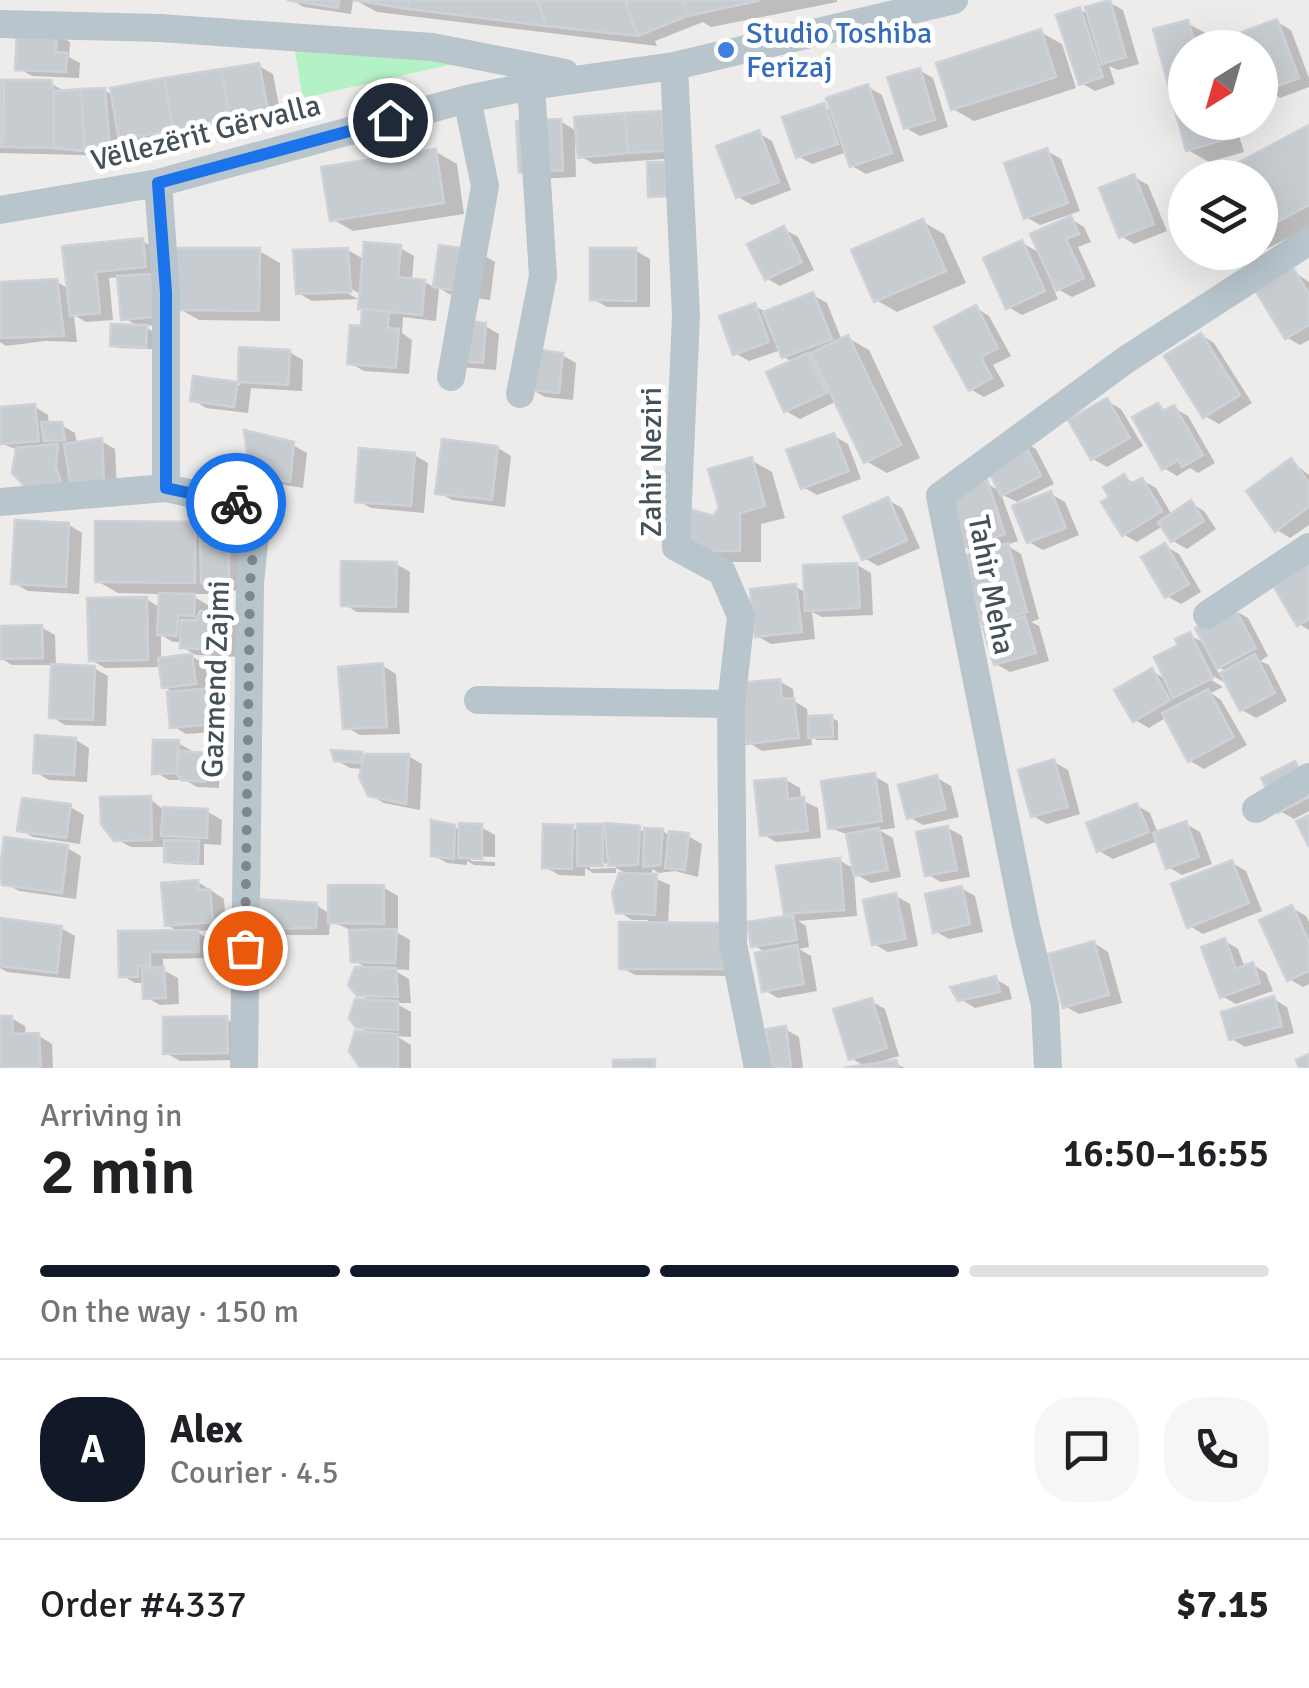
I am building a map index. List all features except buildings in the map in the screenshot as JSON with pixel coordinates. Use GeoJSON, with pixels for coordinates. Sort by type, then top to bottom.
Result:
{"type":"FeatureCollection","features":[{"type":"Feature","properties":{"kind":"street","name":"Vëllezërit Gërvalla"},"geometry":{"type":"LineString","coordinates":[[0,210],[158,183],[467,99],[674,66],[954,0]]}},
{"type":"Feature","properties":{"kind":"street"},"geometry":{"type":"LineString","coordinates":[[0,24],[160,28],[432,47],[591,78]]}},
{"type":"Feature","properties":{"kind":"street","name":"Zahir Neziri"},"geometry":{"type":"LineString","coordinates":[[674,66],[686,315],[676,547],[722,572],[742,616],[730,704],[734,944],[758,1068]]}},
{"type":"Feature","properties":{"kind":"street"},"geometry":{"type":"LineString","coordinates":[[520,394],[544,276],[531,86]]}},
{"type":"Feature","properties":{"kind":"street"},"geometry":{"type":"LineString","coordinates":[[451,377],[485,186],[467,99]]}},
{"type":"Feature","properties":{"kind":"street"},"geometry":{"type":"LineString","coordinates":[[0,502],[166,488],[166,292],[158,183]]}},
{"type":"Feature","properties":{"kind":"street","name":"Tahir Meha"},"geometry":{"type":"LineString","coordinates":[[1048,1068],[1045,1005],[940,496],[1127,359],[1309,241]]}},
{"type":"Feature","properties":{"kind":"street","name":"Gazmend Zajmi"},"geometry":{"type":"LineString","coordinates":[[166,488],[253,507],[257,514],[250,583],[244,1068]]}},
{"type":"Feature","properties":{"kind":"street"},"geometry":{"type":"LineString","coordinates":[[1207,615],[1309,548]]}},
{"type":"Feature","properties":{"kind":"street"},"geometry":{"type":"LineString","coordinates":[[478,700],[730,704]]}},
{"type":"Feature","properties":{"kind":"street"},"geometry":{"type":"LineString","coordinates":[[1256,809],[1309,777]]}},
{"type":"Feature","properties":{"kind":"green space"},"geometry":{"type":"Polygon","coordinates":[[[291,29],[462,62],[303,98],[291,29]]]}},
{"type":"Feature","properties":{"kind":"way so far"},"geometry":{"type":"LineString","coordinates":[[236,503],[253,507],[257,514],[250,583],[245,948]]}},
{"type":"Feature","properties":{"kind":"place","name":"Studio Toshiba Ferizaj"},"geometry":{"type":"Point","coordinates":[726,50]}},
{"type":"Feature","properties":{"kind":"route"},"geometry":{"type":"LineString","coordinates":[[236,503],[166,488],[166,292],[158,183],[390,120]]}}]}
